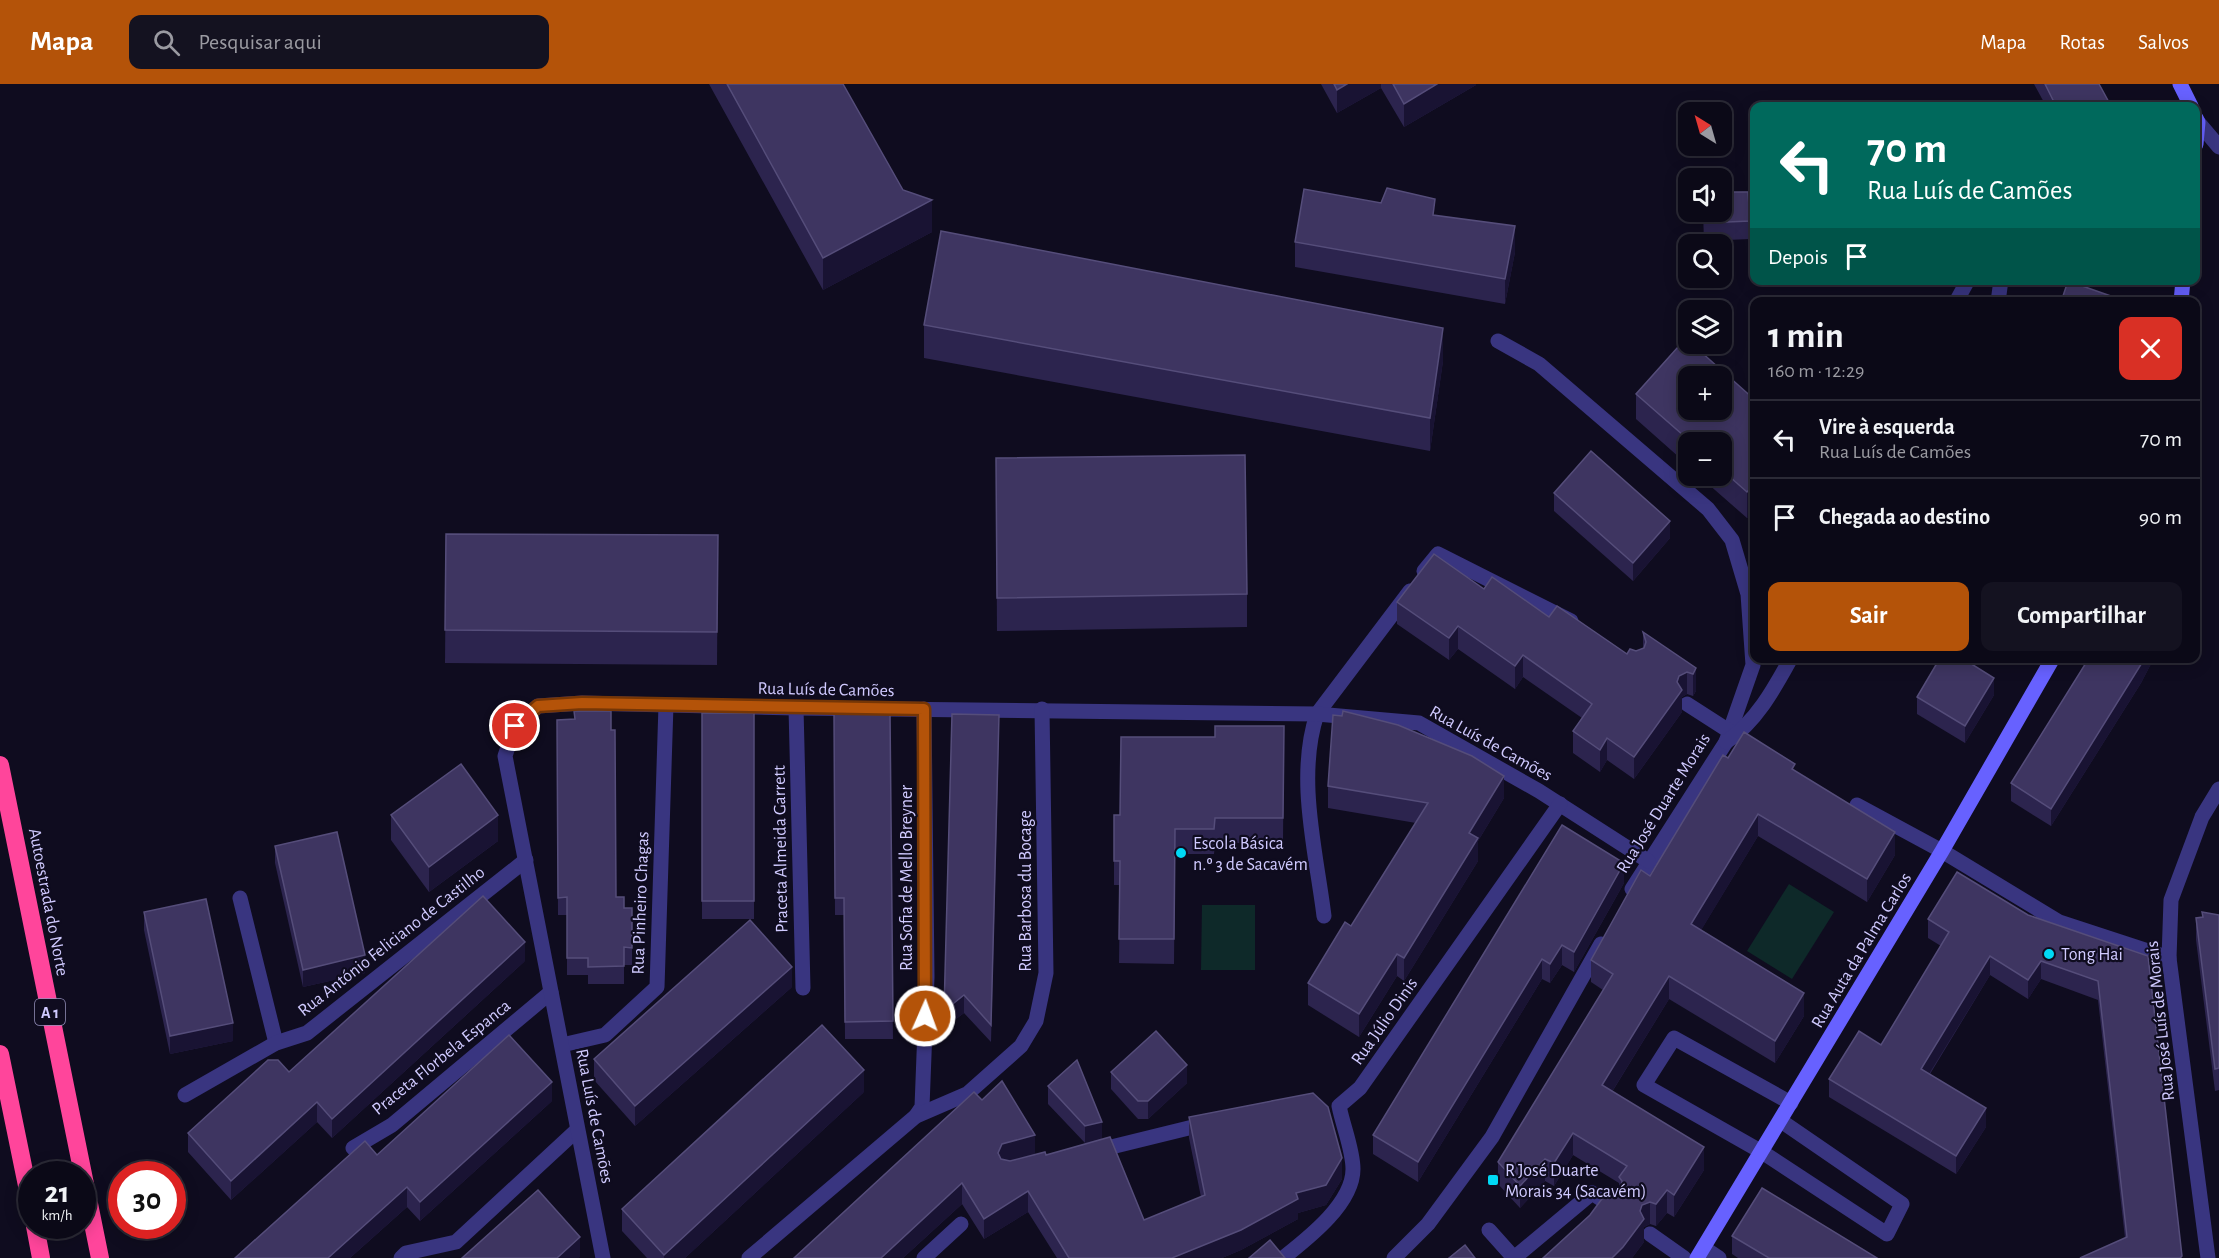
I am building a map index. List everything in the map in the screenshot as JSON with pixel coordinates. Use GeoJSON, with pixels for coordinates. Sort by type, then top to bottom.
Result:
{"type":"FeatureCollection","features":[{"type":"Feature","properties":{"kind":"highway","name":"Autoestrada do Norte"},"geometry":{"type":"LineString","coordinates":[[0,765],[100,1258]]}},
{"type":"Feature","properties":{"kind":"highway"},"geometry":{"type":"LineString","coordinates":[[0,1054],[22,1161]]}},
{"type":"Feature","properties":{"kind":"highway"},"geometry":{"type":"LineString","coordinates":[[37,1239],[41,1258]]}},
{"type":"Feature","properties":{"kind":"street"},"geometry":{"type":"LineString","coordinates":[[2180,84],[2189,102]]}},
{"type":"Feature","properties":{"kind":"street"},"geometry":{"type":"LineString","coordinates":[[2200,124],[2219,147]]}},
{"type":"Feature","properties":{"kind":"street"},"geometry":{"type":"LineString","coordinates":[[1732,200],[1750,199]]}},
{"type":"Feature","properties":{"kind":"street","name":"Rua José Duarte Morais"},"geometry":{"type":"LineString","coordinates":[[1498,340],[1539,364],[1708,509],[1732,540],[1748,594],[1750,622]]}},
{"type":"Feature","properties":{"kind":"street"},"geometry":{"type":"LineString","coordinates":[[1324,916],[1311,821],[1310,734],[1317,714],[1438,554],[1581,626]]}},
{"type":"Feature","properties":{"kind":"street","name":"Rua José Duarte Morais"},"geometry":{"type":"LineString","coordinates":[[1625,902],[1648,861],[1728,736],[1753,663]]}},
{"type":"Feature","properties":{"kind":"street"},"geometry":{"type":"LineString","coordinates":[[1687,704],[1728,736],[1740,732],[1767,698],[1788,663]]}},
{"type":"Feature","properties":{"kind":"street","name":"Rua Auta da Palma Carlos"},"geometry":{"type":"LineString","coordinates":[[1700,1253],[1942,851],[2051,663]]}},
{"type":"Feature","properties":{"kind":"street","name":"Rua Luís de Camões"},"geometry":{"type":"LineString","coordinates":[[603,1258],[505,756],[515,726],[538,706],[582,703],[1317,714],[1419,723],[1560,804],[1648,861]]}},
{"type":"Feature","properties":{"kind":"street","name":"Rua Pinheiro Chagas"},"geometry":{"type":"LineString","coordinates":[[562,1045],[605,1035],[657,987],[666,705]]}},
{"type":"Feature","properties":{"kind":"street","name":"Praceta Almeida Garrett"},"geometry":{"type":"LineString","coordinates":[[796,708],[803,988]]}},
{"type":"Feature","properties":{"kind":"street","name":"Rua Sofia de Mello Breyner"},"geometry":{"type":"LineString","coordinates":[[916,1116],[922,1107],[927,976],[924,709]]}},
{"type":"Feature","properties":{"kind":"street","name":"Rua Barbosa du Bocage"},"geometry":{"type":"LineString","coordinates":[[749,1258],[916,1116],[967,1094],[1020,1046],[1036,1021],[1046,973],[1042,709]]}},
{"type":"Feature","properties":{"kind":"street","name":"Rua José Luís de Morais"},"geometry":{"type":"LineString","coordinates":[[2208,1258],[2169,958],[2171,900],[2202,817],[2219,789]]}},
{"type":"Feature","properties":{"kind":"street","name":"Rua Júlio Dinis"},"geometry":{"type":"LineString","coordinates":[[1339,1106],[1360,1088],[1560,804]]}},
{"type":"Feature","properties":{"kind":"street"},"geometry":{"type":"LineString","coordinates":[[1857,805],[1942,851],[2059,922],[2169,958]]}},
{"type":"Feature","properties":{"kind":"street","name":"Rua António Feliciano de Castilho"},"geometry":{"type":"LineString","coordinates":[[185,1095],[276,1043],[307,1033],[526,860]]}},
{"type":"Feature","properties":{"kind":"street","name":"Rua António Feliciano de Castilho"},"geometry":{"type":"LineString","coordinates":[[240,898],[276,1043]]}},
{"type":"Feature","properties":{"kind":"street"},"geometry":{"type":"LineString","coordinates":[[1394,1258],[1428,1224],[1492,1137],[1608,932]]}},
{"type":"Feature","properties":{"kind":"street","name":"Praceta Florbela Espanca"},"geometry":{"type":"LineString","coordinates":[[353,1148],[392,1125],[551,992]]}},
{"type":"Feature","properties":{"kind":"street"},"geometry":{"type":"LineString","coordinates":[[1781,1121],[1902,1204],[1887,1234],[1762,1152],[1644,1085],[1674,1038],[1791,1103]]}},
{"type":"Feature","properties":{"kind":"street"},"geometry":{"type":"LineString","coordinates":[[1283,1258],[1317,1231],[1344,1198],[1354,1170],[1339,1106],[1322,1104]]}},
{"type":"Feature","properties":{"kind":"street"},"geometry":{"type":"LineString","coordinates":[[1081,1155],[1229,1118]]}},
{"type":"Feature","properties":{"kind":"street"},"geometry":{"type":"LineString","coordinates":[[401,1258],[406,1253],[456,1242],[577,1130]]}},
{"type":"Feature","properties":{"kind":"street"},"geometry":{"type":"LineString","coordinates":[[1489,1230],[1514,1258],[1592,1192],[1612,1207]]}},
{"type":"Feature","properties":{"kind":"street"},"geometry":{"type":"LineString","coordinates":[[924,1258],[961,1224]]}},
{"type":"Feature","properties":{"kind":"street"},"geometry":{"type":"LineString","coordinates":[[1650,1234],[1684,1258]]}},
{"type":"Feature","properties":{"kind":"street"},"geometry":{"type":"LineString","coordinates":[[1700,1253],[1719,1258]]}},
{"type":"Feature","properties":{"kind":"green space"},"geometry":{"type":"Polygon","coordinates":[[[1789,884],[1834,912],[1792,979],[1747,951],[1789,884]]]}},
{"type":"Feature","properties":{"kind":"green space"},"geometry":{"type":"Polygon","coordinates":[[[1202,905],[1255,905],[1255,970],[1201,970],[1202,905]]]}},
{"type":"Feature","properties":{"kind":"building"},"geometry":{"type":"Polygon","coordinates":[[[727,84],[843,84],[903,190],[932,200],[823,258],[727,84]]]}},
{"type":"Feature","properties":{"kind":"building"},"geometry":{"type":"Polygon","coordinates":[[[1334,84],[1347,84],[1337,90],[1334,84]]]}},
{"type":"Feature","properties":{"kind":"building"},"geometry":{"type":"Polygon","coordinates":[[[1393,84],[1437,84],[1404,104],[1393,84]]]}},
{"type":"Feature","properties":{"kind":"building"},"geometry":{"type":"Polygon","coordinates":[[[2045,84],[2099,84],[2109,102],[2054,102],[2045,84]]]}},
{"type":"Feature","properties":{"kind":"building"},"geometry":{"type":"Polygon","coordinates":[[[1387,188],[1435,199],[1433,215],[1515,226],[1505,279],[1295,242],[1304,189],[1381,203],[1387,188]]]}},
{"type":"Feature","properties":{"kind":"building"},"geometry":{"type":"Polygon","coordinates":[[[1732,192],[1748,192],[1750,221],[1732,222],[1732,192]]]}},
{"type":"Feature","properties":{"kind":"building"},"geometry":{"type":"Polygon","coordinates":[[[941,231],[1443,328],[1430,418],[924,325],[941,231]]]}},
{"type":"Feature","properties":{"kind":"building"},"geometry":{"type":"Polygon","coordinates":[[[2067,285],[2079,285],[2114,297],[2063,297],[2067,285]]]}},
{"type":"Feature","properties":{"kind":"building"},"geometry":{"type":"Polygon","coordinates":[[[1678,347],[1678,354],[1703,354],[1717,366],[1678,366],[1678,420],[1732,420],[1732,380],[1750,396],[1750,489],[1747,492],[1732,479],[1732,432],[1680,432],[1636,394],[1678,347]]]}},
{"type":"Feature","properties":{"kind":"building"},"geometry":{"type":"Polygon","coordinates":[[[1591,451],[1670,521],[1633,563],[1554,493],[1591,451]]]}},
{"type":"Feature","properties":{"kind":"building"},"geometry":{"type":"Polygon","coordinates":[[[1245,455],[1247,594],[997,598],[996,458],[1245,455]]]}},
{"type":"Feature","properties":{"kind":"building"},"geometry":{"type":"Polygon","coordinates":[[[446,534],[718,535],[717,632],[445,630],[446,534]]]}},
{"type":"Feature","properties":{"kind":"building"},"geometry":{"type":"Polygon","coordinates":[[[1434,554],[1484,589],[1492,577],[1549,617],[1557,606],[1627,654],[1630,649],[1636,651],[1644,648],[1646,642],[1643,632],[1696,668],[1693,674],[1687,672],[1679,676],[1677,682],[1682,690],[1634,757],[1607,738],[1600,750],[1573,731],[1592,704],[1523,655],[1515,666],[1458,626],[1449,638],[1397,602],[1434,554]]]}},
{"type":"Feature","properties":{"kind":"building"},"geometry":{"type":"Polygon","coordinates":[[[1937,663],[1970,663],[1994,678],[1965,726],[1917,697],[1937,663]]]}},
{"type":"Feature","properties":{"kind":"building"},"geometry":{"type":"Polygon","coordinates":[[[2086,663],[2142,663],[2051,809],[2011,783],[2086,663]]]}},
{"type":"Feature","properties":{"kind":"building"},"geometry":{"type":"Polygon","coordinates":[[[574,711],[611,711],[611,730],[615,730],[616,897],[624,897],[624,908],[632,908],[632,948],[624,947],[624,966],[588,967],[588,958],[567,958],[567,897],[558,898],[557,720],[575,719],[574,711]]]}},
{"type":"Feature","properties":{"kind":"building"},"geometry":{"type":"Polygon","coordinates":[[[1343,711],[1398,725],[1472,756],[1504,776],[1469,833],[1478,838],[1404,958],[1397,954],[1359,1014],[1308,983],[1345,922],[1351,926],[1428,803],[1328,786],[1333,715],[1342,716],[1343,711]]]}},
{"type":"Feature","properties":{"kind":"building"},"geometry":{"type":"Polygon","coordinates":[[[702,713],[754,713],[754,901],[702,901],[702,713]]]}},
{"type":"Feature","properties":{"kind":"building"},"geometry":{"type":"Polygon","coordinates":[[[834,713],[890,713],[893,1021],[845,1022],[844,898],[835,898],[834,713]]]}},
{"type":"Feature","properties":{"kind":"building"},"geometry":{"type":"Polygon","coordinates":[[[952,714],[999,715],[991,1025],[964,995],[944,1011],[952,714]]]}},
{"type":"Feature","properties":{"kind":"building"},"geometry":{"type":"Polygon","coordinates":[[[1215,726],[1284,726],[1283,818],[1215,818],[1214,829],[1175,829],[1174,939],[1119,939],[1120,861],[1114,861],[1114,815],[1120,815],[1121,737],[1215,737],[1215,726]]]}},
{"type":"Feature","properties":{"kind":"building"},"geometry":{"type":"Polygon","coordinates":[[[1744,732],[1795,764],[1792,769],[1895,832],[1867,879],[1758,814],[1691,924],[1804,993],[1775,1041],[1669,976],[1602,1085],[1704,1147],[1674,1195],[1667,1190],[1656,1204],[1650,1202],[1642,1205],[1640,1211],[1644,1219],[1612,1258],[1543,1258],[1590,1215],[1607,1192],[1613,1194],[1621,1189],[1622,1181],[1619,1177],[1627,1166],[1573,1133],[1554,1163],[1545,1159],[1520,1186],[1498,1162],[1613,974],[1591,960],[1641,870],[1650,876],[1723,755],[1728,758],[1744,732]]]}},
{"type":"Feature","properties":{"kind":"building"},"geometry":{"type":"Polygon","coordinates":[[[461,764],[498,815],[429,867],[391,815],[461,764]]]}},
{"type":"Feature","properties":{"kind":"building"},"geometry":{"type":"Polygon","coordinates":[[[1562,825],[1624,863],[1574,952],[1562,945],[1550,964],[1542,959],[1418,1162],[1373,1135],[1562,825]]]}},
{"type":"Feature","properties":{"kind":"building"},"geometry":{"type":"Polygon","coordinates":[[[337,832],[365,955],[303,970],[275,846],[337,832]]]}},
{"type":"Feature","properties":{"kind":"building"},"geometry":{"type":"Polygon","coordinates":[[[1957,872],[2028,915],[2148,956],[2182,1256],[2180,1258],[2080,1258],[2127,1237],[2098,981],[2041,961],[2028,980],[1990,956],[1921,1069],[1986,1108],[1956,1156],[1829,1079],[1859,1031],[1881,1045],[1949,932],[1928,919],[1957,872]]]}},
{"type":"Feature","properties":{"kind":"building"},"geometry":{"type":"Polygon","coordinates":[[[483,896],[525,942],[332,1119],[317,1102],[231,1181],[188,1133],[268,1060],[278,1060],[289,1072],[483,896]]]}},
{"type":"Feature","properties":{"kind":"building"},"geometry":{"type":"Polygon","coordinates":[[[206,899],[233,1023],[170,1036],[144,912],[206,899]]]}},
{"type":"Feature","properties":{"kind":"building"},"geometry":{"type":"Polygon","coordinates":[[[2202,912],[2219,915],[2219,1068],[2215,1069],[2196,918],[2203,917],[2202,912]]]}},
{"type":"Feature","properties":{"kind":"building"},"geometry":{"type":"Polygon","coordinates":[[[750,920],[792,967],[635,1106],[594,1059],[750,920]]]}},
{"type":"Feature","properties":{"kind":"building"},"geometry":{"type":"Polygon","coordinates":[[[822,1025],[864,1070],[664,1255],[622,1209],[822,1025]]]}},
{"type":"Feature","properties":{"kind":"building"},"geometry":{"type":"Polygon","coordinates":[[[1156,1031],[1187,1065],[1148,1101],[1138,1101],[1111,1072],[1156,1031]]]}},
{"type":"Feature","properties":{"kind":"building"},"geometry":{"type":"Polygon","coordinates":[[[509,1035],[552,1082],[420,1202],[407,1187],[328,1258],[235,1258],[365,1141],[377,1155],[509,1035]]]}},
{"type":"Feature","properties":{"kind":"building"},"geometry":{"type":"Polygon","coordinates":[[[1077,1060],[1102,1122],[1085,1126],[1048,1086],[1077,1060]]]}},
{"type":"Feature","properties":{"kind":"building"},"geometry":{"type":"Polygon","coordinates":[[[1002,1081],[1035,1135],[1002,1144],[998,1153],[1001,1159],[1010,1161],[1045,1152],[1046,1155],[1110,1137],[1144,1220],[1205,1195],[1189,1117],[1313,1093],[1328,1107],[1342,1158],[1326,1185],[1296,1193],[1298,1199],[1241,1230],[1172,1258],[1069,1258],[1028,1191],[984,1219],[962,1183],[881,1258],[794,1258],[974,1092],[982,1100],[1002,1081]]]}},
{"type":"Feature","properties":{"kind":"building"},"geometry":{"type":"Polygon","coordinates":[[[1762,1188],[1877,1258],[1769,1258],[1732,1236],[1762,1188]]]}},
{"type":"Feature","properties":{"kind":"building"},"geometry":{"type":"Polygon","coordinates":[[[538,1190],[580,1237],[557,1258],[462,1258],[538,1190]]]}},
{"type":"Feature","properties":{"kind":"building"},"geometry":{"type":"Polygon","coordinates":[[[1270,1240],[1285,1258],[1249,1258],[1270,1240]]]}},
{"type":"Feature","properties":{"kind":"building"},"geometry":{"type":"Polygon","coordinates":[[[1465,1245],[1475,1258],[1449,1258],[1465,1245]]]}},
{"type":"Feature","properties":{"kind":"place","name":"Escola Básica n.º 3 de Sacavém"},"geometry":{"type":"Point","coordinates":[1181,853]}},
{"type":"Feature","properties":{"kind":"place","name":"Tong Hai"},"geometry":{"type":"Point","coordinates":[2049,954]}},
{"type":"Feature","properties":{"kind":"place","name":"R José Duarte Morais 34 (Sacavém)"},"geometry":{"type":"Point","coordinates":[1493,1180]}},
{"type":"Feature","properties":{"kind":"route"},"geometry":{"type":"LineString","coordinates":[[515,726],[538,706],[582,703],[924,709],[927,976],[925,1016]]}}]}
